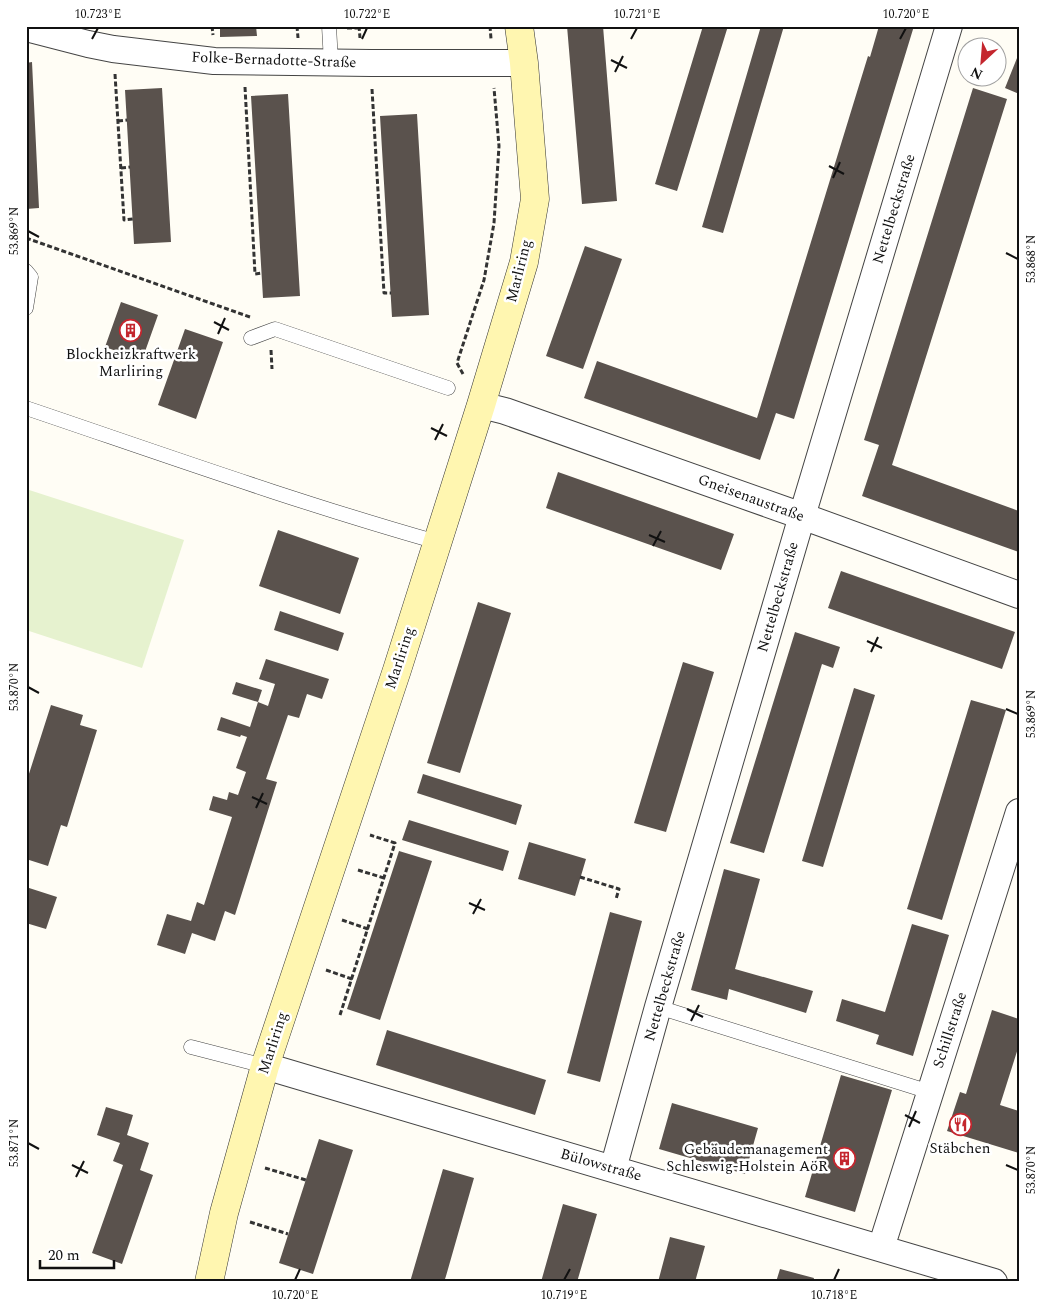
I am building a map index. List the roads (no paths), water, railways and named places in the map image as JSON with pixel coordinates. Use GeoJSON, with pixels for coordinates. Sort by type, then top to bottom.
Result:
{"type":"FeatureCollection","features":[{"type":"Feature","properties":{"kind":"street","name":"Marliring"},"geometry":{"type":"LineString","coordinates":[[209,1282],[224,1214],[264,1066],[482,405],[524,262],[535,199],[524,62],[519,26]]}},
{"type":"Feature","properties":{"kind":"street","name":"Nettelbeckstraße"},"geometry":{"type":"LineString","coordinates":[[613,1169],[658,1007],[802,516],[949,26]]}},
{"type":"Feature","properties":{"kind":"street","name":"Folke-Bernadotte-Straße"},"geometry":{"type":"LineString","coordinates":[[26,28],[88,44],[214,61],[524,62]]}},
{"type":"Feature","properties":{"kind":"street","name":"Gneisenaustraße"},"geometry":{"type":"LineString","coordinates":[[482,405],[505,411],[802,516],[1019,595]]}},
{"type":"Feature","properties":{"kind":"street","name":"Schillstraße"},"geometry":{"type":"LineString","coordinates":[[881,1248],[1019,812]]}},
{"type":"Feature","properties":{"kind":"street","name":"Bülowstraße"},"geometry":{"type":"LineString","coordinates":[[264,1066],[994,1282]]}},
{"type":"Feature","properties":{"kind":"lane"},"geometry":{"type":"LineString","coordinates":[[329,26],[331,62]]}},
{"type":"Feature","properties":{"kind":"lane"},"geometry":{"type":"LineString","coordinates":[[26,271],[31,277],[26,308]]}},
{"type":"Feature","properties":{"kind":"lane"},"geometry":{"type":"LineString","coordinates":[[258,336],[275,329],[448,388]]}},
{"type":"Feature","properties":{"kind":"lane"},"geometry":{"type":"LineString","coordinates":[[26,408],[213,472],[437,542]]}},
{"type":"Feature","properties":{"kind":"lane"},"geometry":{"type":"LineString","coordinates":[[658,1007],[930,1092]]}},
{"type":"Feature","properties":{"kind":"lane"},"geometry":{"type":"LineString","coordinates":[[192,1047],[264,1066]]}},
{"type":"Feature","properties":{"kind":"place","name":"Blockheizkraftwerk Marliring"},"geometry":{"type":"Point","coordinates":[131,331]}},
{"type":"Feature","properties":{"kind":"place","name":"Stäbchen"},"geometry":{"type":"Point","coordinates":[960,1125]}},
{"type":"Feature","properties":{"kind":"place","name":"Gebäudemanagement Schleswig-Holstein AöR"},"geometry":{"type":"Point","coordinates":[844,1158]}}]}
